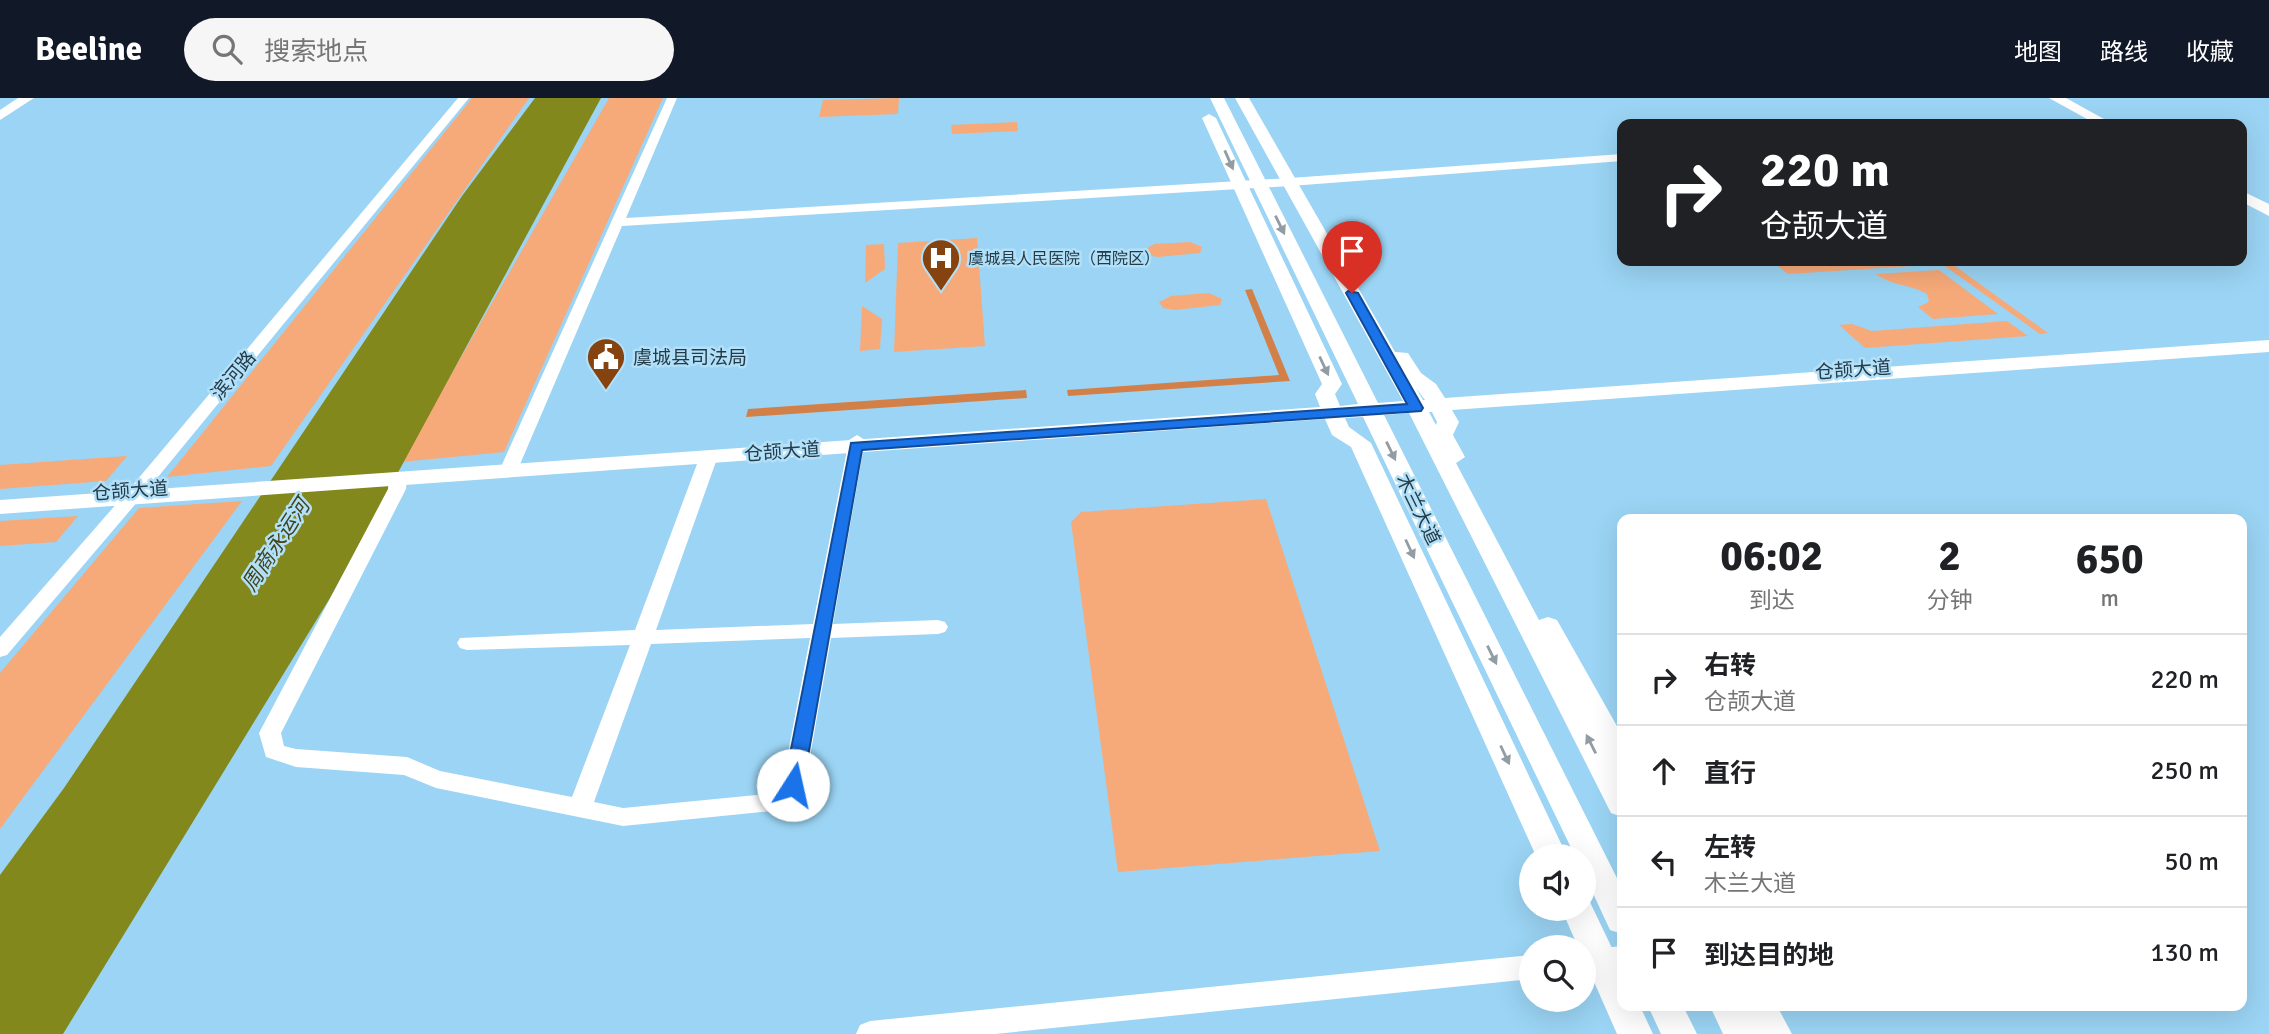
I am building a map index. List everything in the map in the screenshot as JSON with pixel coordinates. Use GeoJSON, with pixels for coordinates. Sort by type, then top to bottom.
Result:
{"type":"FeatureCollection","features":[{"type":"Feature","properties":{"kind":"main road"},"geometry":{"type":"LineString","coordinates":[[0,116],[27,98]]}},
{"type":"Feature","properties":{"kind":"main road"},"geometry":{"type":"LineString","coordinates":[[1200,98],[1250,184],[1332,384],[1325,394],[1340,430],[1360,443],[1546,844]]}},
{"type":"Feature","properties":{"kind":"main road","name":"木兰大道"},"geometry":{"type":"LineString","coordinates":[[1217,98],[1250,184],[1369,408],[1617,910]]}},
{"type":"Feature","properties":{"kind":"main road"},"geometry":{"type":"LineString","coordinates":[[1242,98],[1296,182],[1426,404],[1617,795]]}},
{"type":"Feature","properties":{"kind":"main road"},"geometry":{"type":"LineString","coordinates":[[1255,98],[1296,182]]}},
{"type":"Feature","properties":{"kind":"main road"},"geometry":{"type":"LineString","coordinates":[[2056,98],[2095,119]]}},
{"type":"Feature","properties":{"kind":"main road"},"geometry":{"type":"LineString","coordinates":[[2247,199],[2269,211]]}},
{"type":"Feature","properties":{"kind":"main road","name":"仓颉大道"},"geometry":{"type":"LineString","coordinates":[[1426,404],[2269,339]]}},
{"type":"Feature","properties":{"kind":"main road","name":"仓颉大道"},"geometry":{"type":"LineString","coordinates":[[0,499],[259,485],[2269,346]]}},
{"type":"Feature","properties":{"kind":"main road"},"geometry":{"type":"LineString","coordinates":[[1426,404],[1448,422],[1442,435],[1617,751]]}},
{"type":"Feature","properties":{"kind":"main road","name":"仓颉大道"},"geometry":{"type":"LineString","coordinates":[[510,467],[709,456],[857,443]]}},
{"type":"Feature","properties":{"kind":"main road","name":"仓颉大道"},"geometry":{"type":"LineString","coordinates":[[0,507],[135,493]]}},
{"type":"Feature","properties":{"kind":"main road"},"geometry":{"type":"LineString","coordinates":[[1583,921],[1617,994]]}},
{"type":"Feature","properties":{"kind":"main road"},"geometry":{"type":"LineString","coordinates":[[1625,1011],[1635,1034]]}},
{"type":"Feature","properties":{"kind":"main road"},"geometry":{"type":"LineString","coordinates":[[1667,1011],[1678,1034]]}},
{"type":"Feature","properties":{"kind":"main road"},"geometry":{"type":"LineString","coordinates":[[1730,1011],[1741,1034]]}},
{"type":"Feature","properties":{"kind":"main road"},"geometry":{"type":"LineString","coordinates":[[1761,1011],[1774,1034]]}},
{"type":"Feature","properties":{"kind":"street","name":"滨河路"},"geometry":{"type":"LineString","coordinates":[[0,650],[135,493],[464,98]]}},
{"type":"Feature","properties":{"kind":"street"},"geometry":{"type":"LineString","coordinates":[[510,467],[671,98]]}},
{"type":"Feature","properties":{"kind":"street"},"geometry":{"type":"LineString","coordinates":[[617,222],[1296,182],[1617,158]]}},
{"type":"Feature","properties":{"kind":"street"},"geometry":{"type":"LineString","coordinates":[[400,475],[397,488],[270,733],[274,751],[296,758],[407,766],[436,779],[623,817],[783,802],[793,785],[857,443]]}},
{"type":"Feature","properties":{"kind":"street"},"geometry":{"type":"LineString","coordinates":[[580,808],[709,456]]}},
{"type":"Feature","properties":{"kind":"street"},"geometry":{"type":"LineString","coordinates":[[467,643],[939,626]]}},
{"type":"Feature","properties":{"kind":"street"},"geometry":{"type":"LineString","coordinates":[[870,1034],[1519,968]]}},
{"type":"Feature","properties":{"kind":"shaded area"},"geometry":{"type":"Polygon","coordinates":[[[472,98],[529,98],[271,466],[167,477],[472,98]]]}},
{"type":"Feature","properties":{"kind":"shaded area"},"geometry":{"type":"Polygon","coordinates":[[[609,98],[663,98],[504,452],[401,462],[609,98]]]}},
{"type":"Feature","properties":{"kind":"shaded area"},"geometry":{"type":"Polygon","coordinates":[[[899,98],[898,114],[819,117],[823,100],[899,98]]]}},
{"type":"Feature","properties":{"kind":"shaded area"},"geometry":{"type":"Polygon","coordinates":[[[1017,122],[1018,131],[952,134],[951,125],[1017,122]]]}},
{"type":"Feature","properties":{"kind":"shaded area"},"geometry":{"type":"Polygon","coordinates":[[[977,238],[985,346],[894,352],[898,243],[977,238]]]}},
{"type":"Feature","properties":{"kind":"shaded area"},"geometry":{"type":"Polygon","coordinates":[[[1190,242],[1202,247],[1200,253],[1158,257],[1147,255],[1143,250],[1155,244],[1190,242]]]}},
{"type":"Feature","properties":{"kind":"shaded area"},"geometry":{"type":"Polygon","coordinates":[[[884,244],[885,269],[865,283],[866,245],[884,244]]]}},
{"type":"Feature","properties":{"kind":"shaded area"},"geometry":{"type":"Polygon","coordinates":[[[1778,266],[1911,266],[1788,274],[1778,266]]]}},
{"type":"Feature","properties":{"kind":"shaded area"},"geometry":{"type":"Polygon","coordinates":[[[1945,266],[1955,266],[2048,333],[2040,334],[1945,266]]]}},
{"type":"Feature","properties":{"kind":"shaded area"},"geometry":{"type":"Polygon","coordinates":[[[1939,270],[1998,314],[1933,319],[1918,307],[1929,302],[1927,294],[1888,281],[1876,274],[1939,270]]]}},
{"type":"Feature","properties":{"kind":"shaded area"},"geometry":{"type":"Polygon","coordinates":[[[1252,289],[1290,381],[1068,396],[1067,390],[1279,375],[1245,290],[1252,289]]]}},
{"type":"Feature","properties":{"kind":"shaded area"},"geometry":{"type":"Polygon","coordinates":[[[1209,293],[1222,299],[1220,305],[1175,310],[1163,308],[1159,302],[1171,296],[1209,293]]]}},
{"type":"Feature","properties":{"kind":"shaded area"},"geometry":{"type":"Polygon","coordinates":[[[862,306],[882,319],[880,349],[860,351],[862,306]]]}},
{"type":"Feature","properties":{"kind":"shaded area"},"geometry":{"type":"Polygon","coordinates":[[[2007,321],[2028,336],[1865,348],[1839,325],[1852,324],[1872,331],[2007,321]]]}},
{"type":"Feature","properties":{"kind":"shaded area"},"geometry":{"type":"Polygon","coordinates":[[[1026,390],[1027,398],[746,417],[748,409],[1026,390]]]}},
{"type":"Feature","properties":{"kind":"shaded area"},"geometry":{"type":"Polygon","coordinates":[[[127,456],[106,481],[0,489],[0,465],[127,456]]]}},
{"type":"Feature","properties":{"kind":"shaded area"},"geometry":{"type":"Polygon","coordinates":[[[1266,499],[1380,851],[1118,872],[1071,522],[1081,512],[1266,499]]]}},
{"type":"Feature","properties":{"kind":"shaded area"},"geometry":{"type":"Polygon","coordinates":[[[242,501],[0,829],[0,673],[139,508],[242,501]]]}},
{"type":"Feature","properties":{"kind":"shaded area"},"geometry":{"type":"Polygon","coordinates":[[[78,516],[56,542],[0,546],[0,521],[78,516]]]}},
{"type":"Feature","properties":{"kind":"water","name":"周商永运河"},"geometry":{"type":"Polygon","coordinates":[[[535,98],[601,98],[330,598],[63,1034],[0,1034],[0,875],[64,788],[462,196],[535,98]]]}},
{"type":"Feature","properties":{"kind":"place","name":"虞城县人民医院（西院区）"},"geometry":{"type":"Point","coordinates":[941,292]}},
{"type":"Feature","properties":{"kind":"place","name":"虞城县司法局"},"geometry":{"type":"Point","coordinates":[606,391]}},
{"type":"Feature","properties":{"kind":"route"},"geometry":{"type":"LineString","coordinates":[[793,785],[856,446],[1416,408],[1352,293]]}}]}
